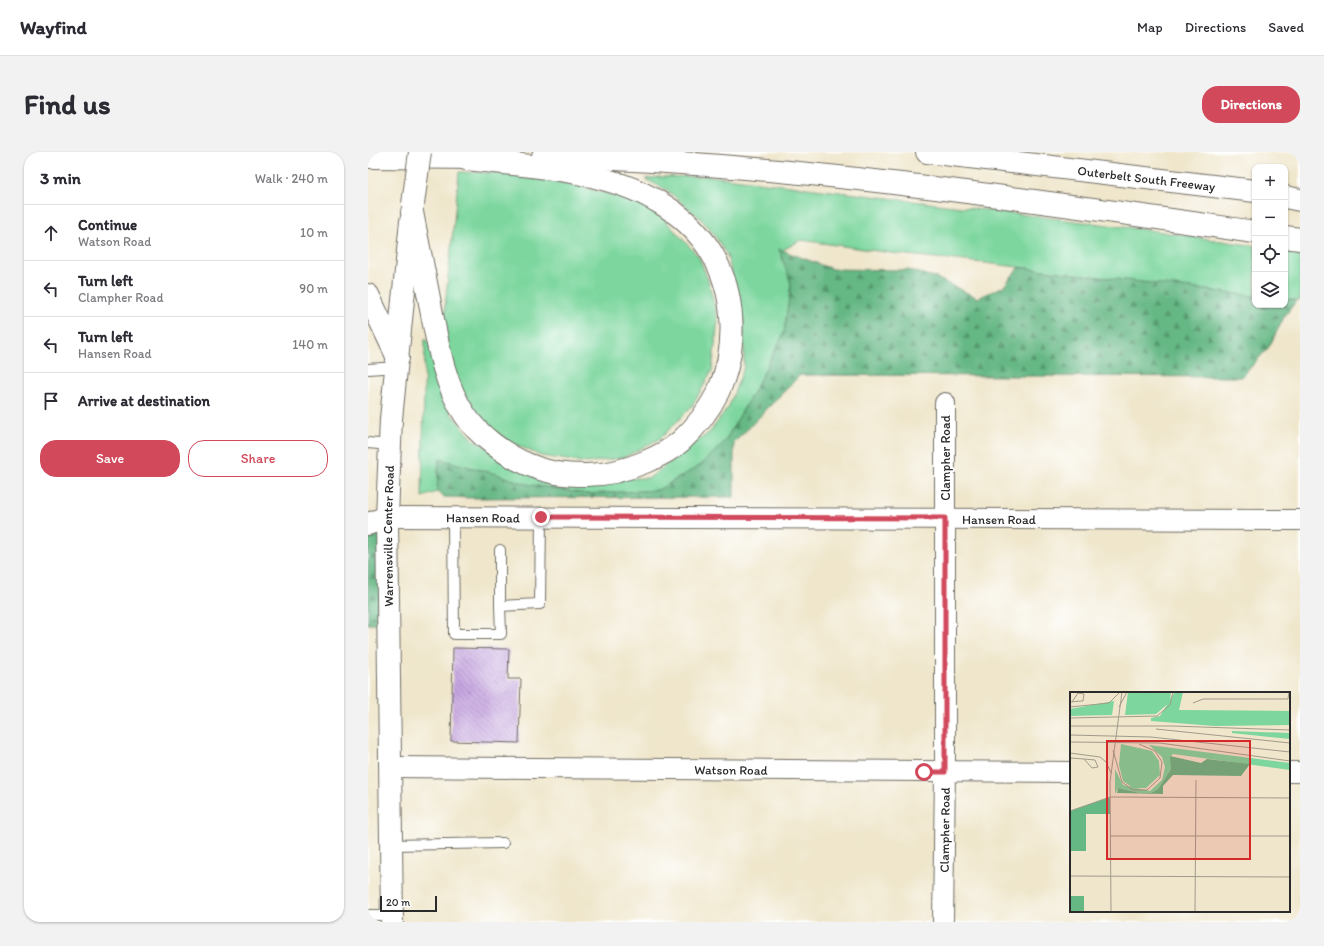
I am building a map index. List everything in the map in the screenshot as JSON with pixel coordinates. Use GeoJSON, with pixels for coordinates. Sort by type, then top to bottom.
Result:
{"type":"FeatureCollection","features":[{"type":"Feature","properties":{"kind":"main road","name":"Warrensville Center Road"},"geometry":{"type":"LineString","coordinates":[[392,918],[390,767],[377,520],[390,444],[391,419],[412,208],[420,152]]}},
{"type":"Feature","properties":{"kind":"main road","name":"Outerbelt South Freeway"},"geometry":{"type":"LineString","coordinates":[[927,152],[1252,191]]}},
{"type":"Feature","properties":{"kind":"main road"},"geometry":{"type":"LineString","coordinates":[[368,157],[466,159],[539,156],[740,167],[826,175],[1036,200],[1252,232]]}},
{"type":"Feature","properties":{"kind":"main road"},"geometry":{"type":"LineString","coordinates":[[412,208],[435,331],[446,376],[454,398],[466,418],[486,438],[517,460],[538,469],[562,475],[599,475],[628,469],[655,458],[680,442],[702,417],[717,393],[724,374],[730,347],[731,318],[728,292],[711,252],[696,232],[679,216],[656,200],[631,188],[597,177],[546,168],[466,159]]}},
{"type":"Feature","properties":{"kind":"main road"},"geometry":{"type":"LineString","coordinates":[[1288,194],[1300,196]]}},
{"type":"Feature","properties":{"kind":"main road"},"geometry":{"type":"LineString","coordinates":[[1288,198],[1300,200]]}},
{"type":"Feature","properties":{"kind":"main road"},"geometry":{"type":"LineString","coordinates":[[1288,237],[1300,239]]}},
{"type":"Feature","properties":{"kind":"main road"},"geometry":{"type":"LineString","coordinates":[[368,295],[397,363]]}},
{"type":"Feature","properties":{"kind":"street","name":"Clampher Road"},"geometry":{"type":"LineString","coordinates":[[943,922],[945,772],[945,403]]}},
{"type":"Feature","properties":{"kind":"street","name":"Hansen Road"},"geometry":{"type":"LineString","coordinates":[[377,520],[453,517],[541,517],[1300,520]]}},
{"type":"Feature","properties":{"kind":"street","name":"Watson Road"},"geometry":{"type":"LineString","coordinates":[[390,767],[1070,772]]}},
{"type":"Feature","properties":{"kind":"lane"},"geometry":{"type":"LineString","coordinates":[[368,369],[397,363]]}},
{"type":"Feature","properties":{"kind":"lane"},"geometry":{"type":"LineString","coordinates":[[368,443],[390,444]]}},
{"type":"Feature","properties":{"kind":"lane"},"geometry":{"type":"LineString","coordinates":[[453,517],[454,634],[501,634],[500,550]]}},
{"type":"Feature","properties":{"kind":"lane"},"geometry":{"type":"LineString","coordinates":[[500,606],[540,604],[541,517]]}},
{"type":"Feature","properties":{"kind":"lane"},"geometry":{"type":"LineString","coordinates":[[391,845],[503,843]]}},
{"type":"Feature","properties":{"kind":"lane"},"geometry":{"type":"LineString","coordinates":[[368,915],[392,918]]}},
{"type":"Feature","properties":{"kind":"green space"},"geometry":{"type":"Polygon","coordinates":[[[459,172],[497,173],[565,183],[629,199],[663,218],[699,257],[708,280],[718,320],[712,371],[692,406],[661,438],[625,457],[587,463],[541,456],[506,440],[474,413],[461,394],[447,350],[445,306],[459,172]]]}},
{"type":"Feature","properties":{"kind":"green space"},"geometry":{"type":"Polygon","coordinates":[[[709,176],[1149,230],[1252,246],[1252,296],[985,263],[898,254],[801,240],[783,250],[791,284],[784,333],[754,391],[725,441],[701,465],[658,490],[587,494],[526,484],[496,474],[439,459],[437,492],[422,497],[425,338],[430,345],[444,399],[452,415],[473,439],[539,479],[649,478],[710,432],[729,406],[744,367],[744,320],[727,255],[711,230],[700,218],[667,190],[645,179],[658,177],[709,176]]]}},
{"type":"Feature","properties":{"kind":"green space"},"geometry":{"type":"Polygon","coordinates":[[[779,249],[832,269],[908,270],[934,277],[978,298],[1004,286],[1019,267],[1252,296],[1252,308],[1288,308],[1288,300],[1296,301],[1284,317],[1269,347],[1242,377],[800,375],[734,443],[734,497],[472,498],[444,497],[437,492],[439,459],[496,474],[526,484],[587,494],[658,490],[701,465],[725,441],[754,391],[784,333],[791,284],[779,249]]]}},
{"type":"Feature","properties":{"kind":"green space"},"geometry":{"type":"Polygon","coordinates":[[[1288,251],[1300,253],[1300,301],[1288,299],[1288,251]]]}},
{"type":"Feature","properties":{"kind":"green space"},"geometry":{"type":"Polygon","coordinates":[[[387,517],[388,624],[368,624],[368,524],[387,517]]]}},
{"type":"Feature","properties":{"kind":"building"},"geometry":{"type":"Polygon","coordinates":[[[453,648],[509,649],[508,679],[521,679],[519,743],[451,741],[453,648]]]}},
{"type":"Feature","properties":{"kind":"route"},"geometry":{"type":"LineString","coordinates":[[541,517],[945,518],[945,772],[924,772]]}}]}
